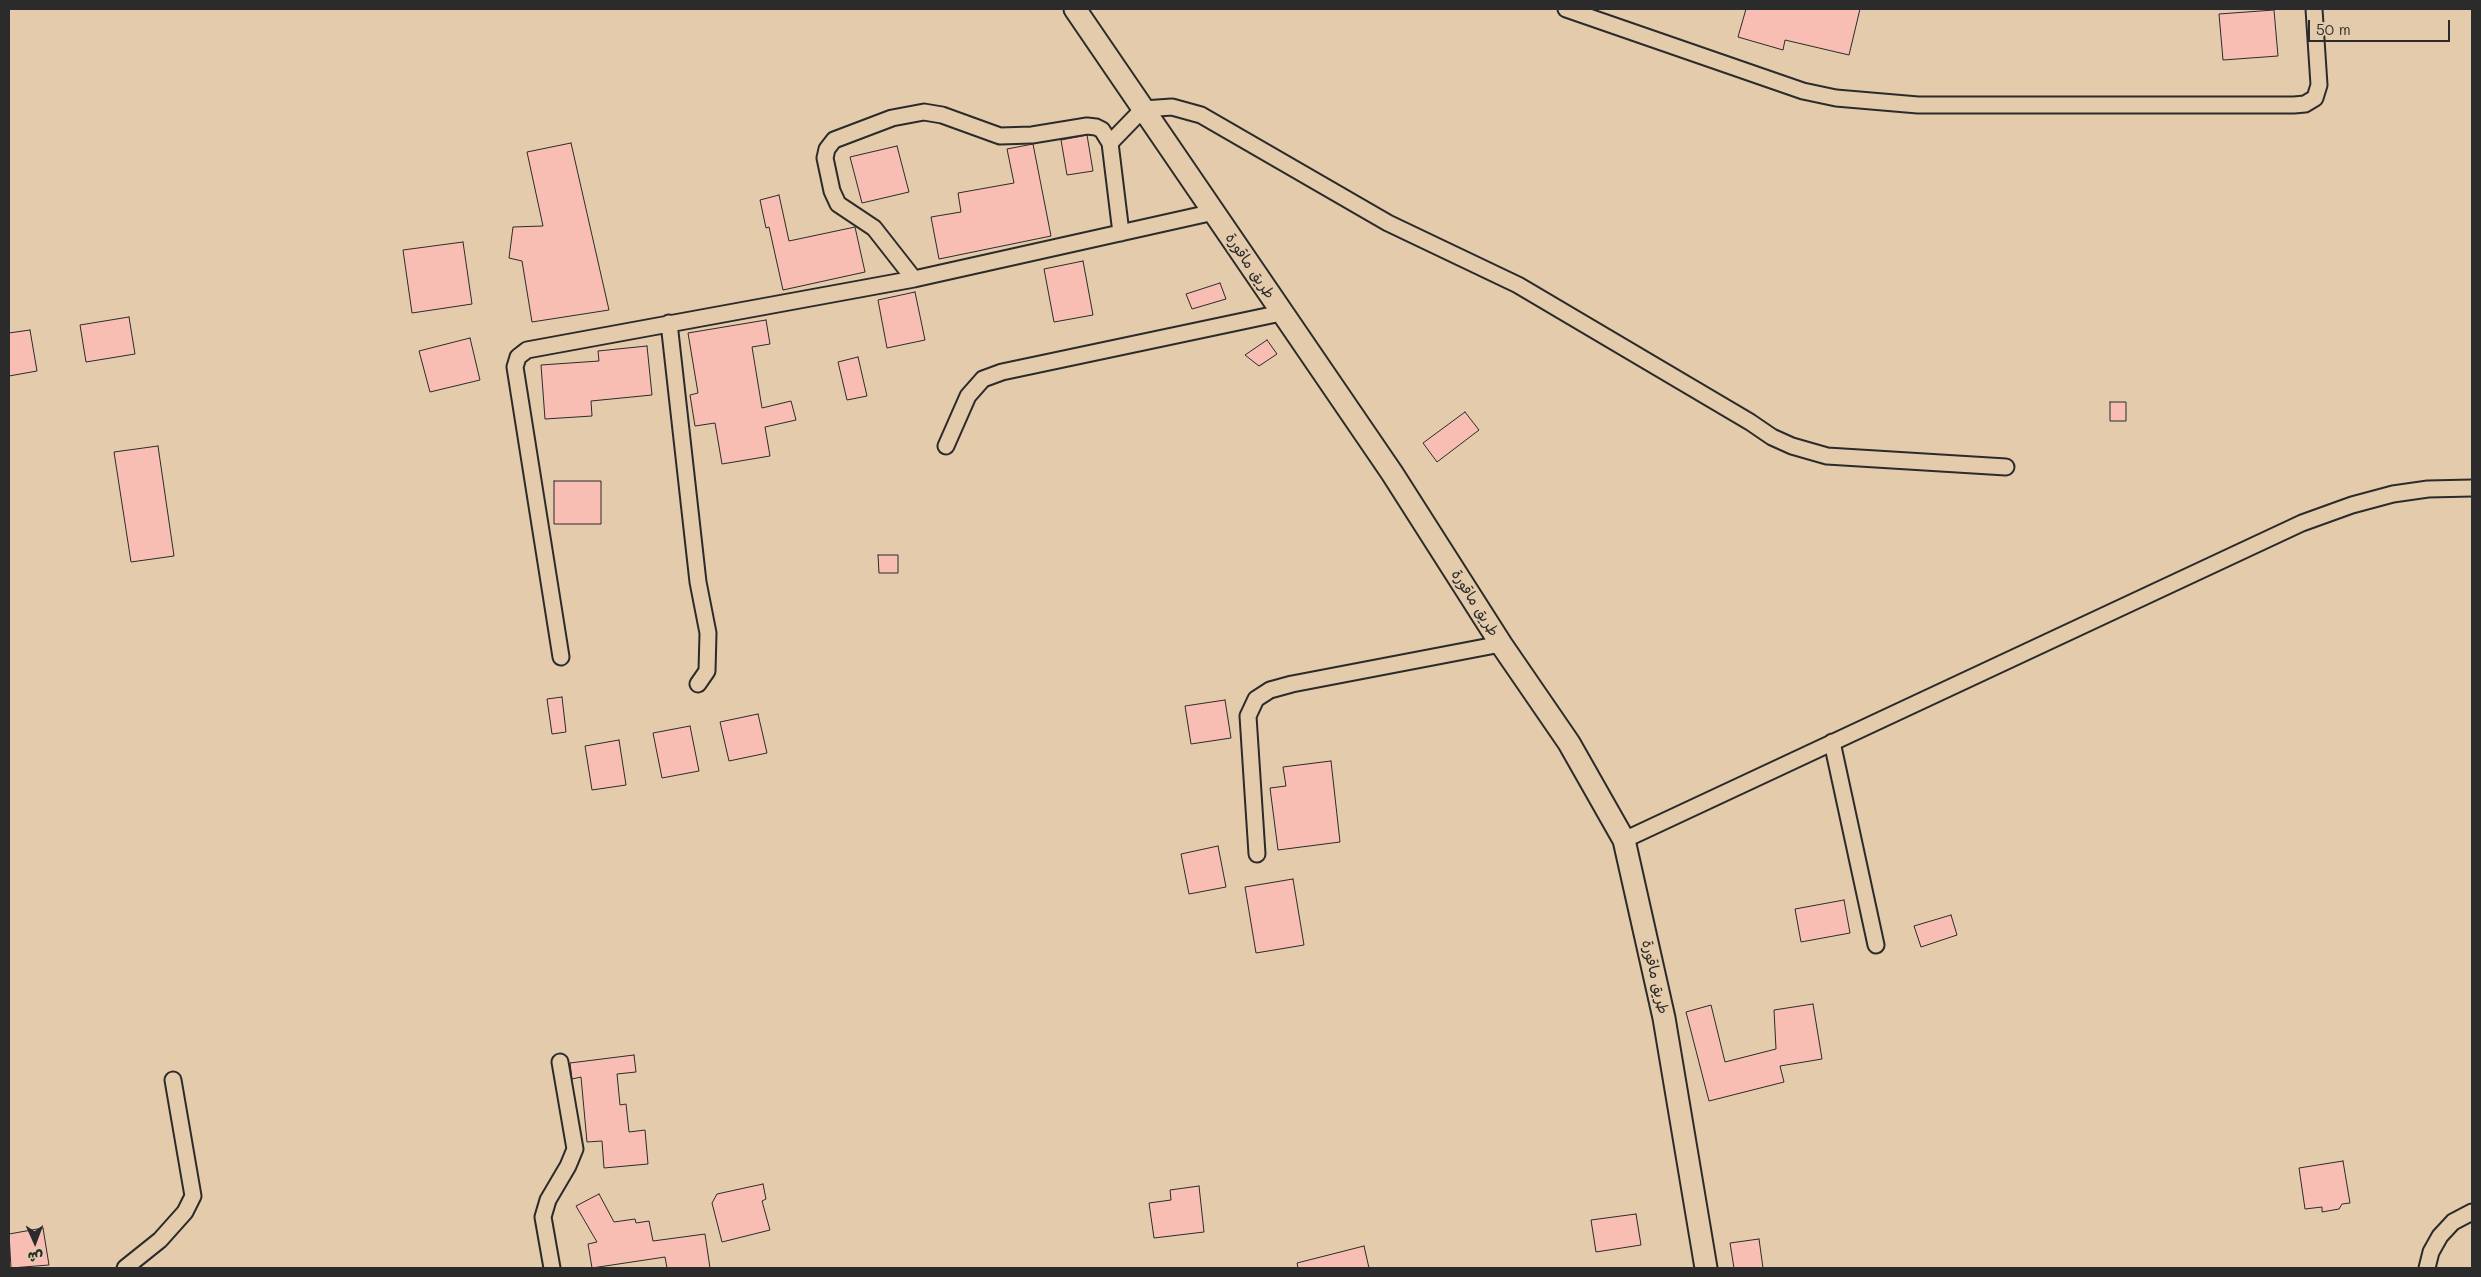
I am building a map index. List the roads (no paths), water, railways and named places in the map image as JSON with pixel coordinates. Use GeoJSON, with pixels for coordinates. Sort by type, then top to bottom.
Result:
{"type":"FeatureCollection","features":[{"type":"Feature","properties":{"kind":"street","name":"طريق ماقورة"},"geometry":{"type":"LineString","coordinates":[[1075,9],[1214,212],[1281,314],[1392,473],[1501,644],[1569,743],[1624,840],[1664,1018],[1706,1268]]}},
{"type":"Feature","properties":{"kind":"street"},"geometry":{"type":"LineString","coordinates":[[1566,9],[1803,92],[1836,98],[1918,104],[2294,105],[2305,104],[2315,98],[2319,86],[2314,9]]}},
{"type":"Feature","properties":{"kind":"street"},"geometry":{"type":"LineString","coordinates":[[1110,143],[1143,108],[1172,107],[1201,115],[1388,224],[1518,285],[1750,422],[1772,437],[1792,446],[1827,456],[2006,467]]}},
{"type":"Feature","properties":{"kind":"street"},"geometry":{"type":"LineString","coordinates":[[914,279],[874,228],[838,204],[832,191],[825,158],[827,149],[834,140],[892,118],[924,112],[942,115],[1000,136],[1032,135],[1087,126],[1102,130],[1110,143],[1121,233]]}},
{"type":"Feature","properties":{"kind":"street"},"geometry":{"type":"LineString","coordinates":[[561,657],[515,367],[518,357],[527,350],[914,279],[1214,212]]}},
{"type":"Feature","properties":{"kind":"street"},"geometry":{"type":"LineString","coordinates":[[946,446],[968,396],[983,379],[989,376],[1281,314]]}},
{"type":"Feature","properties":{"kind":"street"},"geometry":{"type":"LineString","coordinates":[[669,324],[698,582],[708,633],[707,671],[698,684]]}},
{"type":"Feature","properties":{"kind":"street"},"geometry":{"type":"LineString","coordinates":[[1624,840],[2302,523],[2352,505],[2393,494],[2428,489],[2472,488]]}},
{"type":"Feature","properties":{"kind":"street"},"geometry":{"type":"LineString","coordinates":[[1257,854],[1248,716],[1256,698],[1270,690],[1292,684],[1501,644]]}},
{"type":"Feature","properties":{"kind":"street"},"geometry":{"type":"LineString","coordinates":[[1832,742],[1876,946]]}},
{"type":"Feature","properties":{"kind":"street"},"geometry":{"type":"LineString","coordinates":[[552,1268],[543,1217],[548,1200],[568,1166],[575,1149],[560,1062]]}},
{"type":"Feature","properties":{"kind":"street"},"geometry":{"type":"LineString","coordinates":[[125,1268],[160,1240],[185,1212],[193,1196],[173,1080]]}},
{"type":"Feature","properties":{"kind":"street"},"geometry":{"type":"LineString","coordinates":[[2426,1268],[2431,1252],[2440,1236],[2453,1222],[2472,1212]]}}]}
